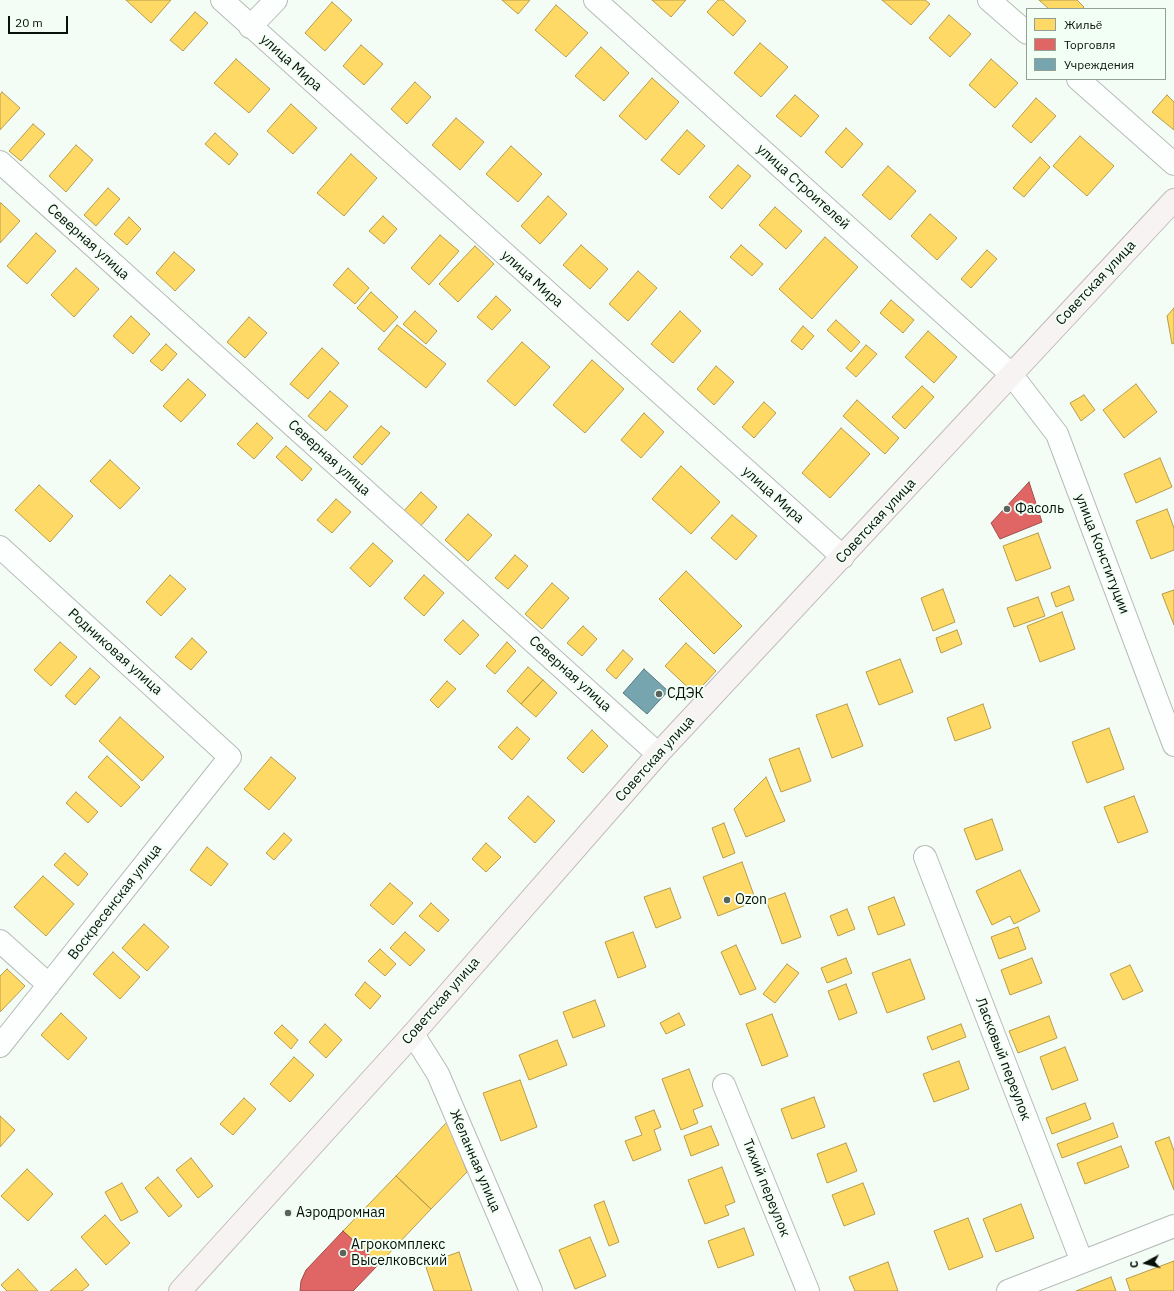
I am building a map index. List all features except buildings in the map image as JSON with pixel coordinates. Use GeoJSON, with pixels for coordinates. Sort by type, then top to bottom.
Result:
{"type":"FeatureCollection","features":[{"type":"Feature","properties":{"kind":"main road","name":"Советская улица"},"geometry":{"type":"LineString","coordinates":[[180,1291],[413,1034],[658,754],[843,558],[1011,374],[1174,200]]}},
{"type":"Feature","properties":{"kind":"street","name":"улица Мира"},"geometry":{"type":"LineString","coordinates":[[222,0],[250,27],[843,558]]}},
{"type":"Feature","properties":{"kind":"street"},"geometry":{"type":"LineString","coordinates":[[250,27],[276,0]]}},
{"type":"Feature","properties":{"kind":"street","name":"улица Строителей"},"geometry":{"type":"LineString","coordinates":[[595,0],[1011,374]]}},
{"type":"Feature","properties":{"kind":"street"},"geometry":{"type":"LineString","coordinates":[[989,0],[1026,32]]}},
{"type":"Feature","properties":{"kind":"street"},"geometry":{"type":"LineString","coordinates":[[1079,80],[1174,164]]}},
{"type":"Feature","properties":{"kind":"street","name":"Северная улица"},"geometry":{"type":"LineString","coordinates":[[0,162],[658,754]]}},
{"type":"Feature","properties":{"kind":"street","name":"улица Конституции"},"geometry":{"type":"LineString","coordinates":[[1011,374],[1057,434],[1174,746]]}},
{"type":"Feature","properties":{"kind":"street","name":"Родниковая улица"},"geometry":{"type":"LineString","coordinates":[[0,547],[230,757]]}},
{"type":"Feature","properties":{"kind":"street","name":"Воскресенская улица"},"geometry":{"type":"LineString","coordinates":[[0,1046],[230,757]]}},
{"type":"Feature","properties":{"kind":"street","name":"Ласковый переулок"},"geometry":{"type":"LineString","coordinates":[[925,857],[1082,1262]]}},
{"type":"Feature","properties":{"kind":"street"},"geometry":{"type":"LineString","coordinates":[[0,941],[49,985]]}},
{"type":"Feature","properties":{"kind":"street","name":"Желанная улица"},"geometry":{"type":"LineString","coordinates":[[413,1034],[438,1074],[531,1291]]}},
{"type":"Feature","properties":{"kind":"street","name":"Тихий переулок"},"geometry":{"type":"LineString","coordinates":[[724,1085],[808,1291]]}},
{"type":"Feature","properties":{"kind":"street"},"geometry":{"type":"LineString","coordinates":[[1008,1291],[1174,1226]]}},
{"type":"Feature","properties":{"kind":"place","name":"Фасоль"},"geometry":{"type":"Point","coordinates":[1007,509]}},
{"type":"Feature","properties":{"kind":"place","name":"СДЭК"},"geometry":{"type":"Point","coordinates":[659,694]}},
{"type":"Feature","properties":{"kind":"place","name":"Ozon"},"geometry":{"type":"Point","coordinates":[727,900]}},
{"type":"Feature","properties":{"kind":"place","name":"Аэродромная"},"geometry":{"type":"Point","coordinates":[288,1213]}},
{"type":"Feature","properties":{"kind":"place","name":"Агрокомплекс Выселковский"},"geometry":{"type":"Point","coordinates":[343,1253]}}]}
